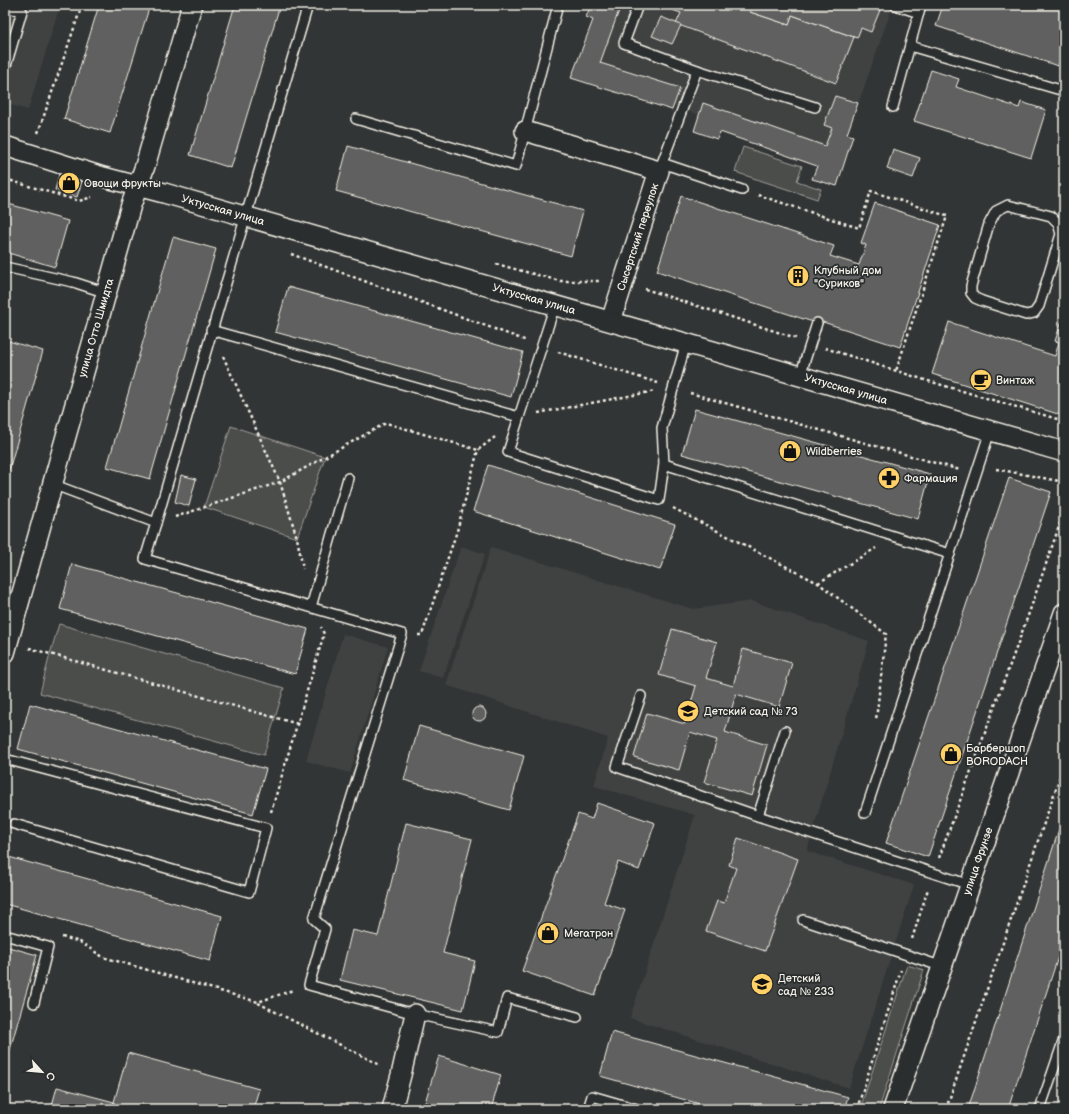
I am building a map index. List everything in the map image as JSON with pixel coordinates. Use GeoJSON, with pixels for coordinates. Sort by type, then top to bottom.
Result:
{"type":"FeatureCollection","features":[{"type":"Feature","properties":{"kind":"street","name":"улица Отто Шмидта"},"geometry":{"type":"LineString","coordinates":[[5,653],[107,293],[130,205],[145,166],[192,5]]}},
{"type":"Feature","properties":{"kind":"street","name":"Сысертский переулок"},"geometry":{"type":"LineString","coordinates":[[525,131],[660,167],[622,281],[611,321]]}},
{"type":"Feature","properties":{"kind":"street","name":"Уктусская улица"},"geometry":{"type":"LineString","coordinates":[[5,146],[103,177],[138,185],[1064,452]]}},
{"type":"Feature","properties":{"kind":"street","name":"улица Фрунзе"},"geometry":{"type":"LineString","coordinates":[[893,1109],[1063,619]]}},
{"type":"Feature","properties":{"kind":"street"},"geometry":{"type":"LineString","coordinates":[[392,1109],[415,1014]]}},
{"type":"Feature","properties":{"kind":"lane"},"geometry":{"type":"LineString","coordinates":[[308,5],[211,330],[145,559],[402,634],[314,919],[325,929],[309,985],[415,1014],[498,1032],[507,998],[577,1017]]}},
{"type":"Feature","properties":{"kind":"lane"},"geometry":{"type":"LineString","coordinates":[[356,119],[516,166],[558,5]]}},
{"type":"Feature","properties":{"kind":"lane"},"geometry":{"type":"LineString","coordinates":[[638,5],[624,43],[697,70],[815,107]]}},
{"type":"Feature","properties":{"kind":"lane"},"geometry":{"type":"LineString","coordinates":[[893,107],[920,9],[895,5]]}},
{"type":"Feature","properties":{"kind":"lane"},"geometry":{"type":"LineString","coordinates":[[5,7],[22,12],[5,69]]}},
{"type":"Feature","properties":{"kind":"lane"},"geometry":{"type":"LineString","coordinates":[[910,46],[1064,92]]}},
{"type":"Feature","properties":{"kind":"lane"},"geometry":{"type":"LineString","coordinates":[[697,70],[660,167],[742,190]]}},
{"type":"Feature","properties":{"kind":"lane"},"geometry":{"type":"LineString","coordinates":[[1008,205],[1051,216],[1058,223],[1062,235],[1039,306],[1034,313],[1026,315],[982,301],[975,298],[971,293],[971,286],[989,224],[996,212],[1008,205]]}},
{"type":"Feature","properties":{"kind":"lane"},"geometry":{"type":"LineString","coordinates":[[5,267],[73,282],[107,293]]}},
{"type":"Feature","properties":{"kind":"lane"},"geometry":{"type":"LineString","coordinates":[[555,305],[508,452],[659,500],[664,464],[662,428],[686,343]]}},
{"type":"Feature","properties":{"kind":"lane"},"geometry":{"type":"LineString","coordinates":[[800,376],[817,323]]}},
{"type":"Feature","properties":{"kind":"lane"},"geometry":{"type":"LineString","coordinates":[[211,330],[519,417]]}},
{"type":"Feature","properties":{"kind":"lane"},"geometry":{"type":"LineString","coordinates":[[865,813],[990,431]]}},
{"type":"Feature","properties":{"kind":"lane"},"geometry":{"type":"LineString","coordinates":[[664,464],[950,554]]}},
{"type":"Feature","properties":{"kind":"lane"},"geometry":{"type":"LineString","coordinates":[[311,607],[348,478]]}},
{"type":"Feature","properties":{"kind":"lane"},"geometry":{"type":"LineString","coordinates":[[52,484],[156,524]]}},
{"type":"Feature","properties":{"kind":"lane"},"geometry":{"type":"LineString","coordinates":[[641,696],[617,767],[758,816],[970,885]]}},
{"type":"Feature","properties":{"kind":"lane"},"geometry":{"type":"LineString","coordinates":[[758,816],[785,732]]}},
{"type":"Feature","properties":{"kind":"lane"},"geometry":{"type":"LineString","coordinates":[[5,759],[266,828],[248,892],[14,824]]}},
{"type":"Feature","properties":{"kind":"lane"},"geometry":{"type":"LineString","coordinates":[[803,920],[943,967]]}},
{"type":"Feature","properties":{"kind":"lane"},"geometry":{"type":"LineString","coordinates":[[5,935],[48,947],[34,1003]]}},
{"type":"Feature","properties":{"kind":"lane"},"geometry":{"type":"LineString","coordinates":[[1040,1109],[1064,1039]]}},
{"type":"Feature","properties":{"kind":"lane"},"geometry":{"type":"LineString","coordinates":[[1054,1068],[1064,1070]]}},
{"type":"Feature","properties":{"kind":"lane"},"geometry":{"type":"LineString","coordinates":[[588,1109],[592,1096],[637,1109]]}},
{"type":"Feature","properties":{"kind":"path"},"geometry":{"type":"LineString","coordinates":[[37,135],[82,5]]}},
{"type":"Feature","properties":{"kind":"path"},"geometry":{"type":"LineString","coordinates":[[5,179],[79,201],[98,195]]}},
{"type":"Feature","properties":{"kind":"path"},"geometry":{"type":"LineString","coordinates":[[742,190],[859,228],[871,191],[947,216],[896,371]]}},
{"type":"Feature","properties":{"kind":"path"},"geometry":{"type":"LineString","coordinates":[[284,252],[541,346],[673,388],[975,474],[998,469],[1064,482]]}},
{"type":"Feature","properties":{"kind":"path"},"geometry":{"type":"LineString","coordinates":[[622,281],[896,371],[1064,421]]}},
{"type":"Feature","properties":{"kind":"path"},"geometry":{"type":"LineString","coordinates":[[211,330],[280,482],[297,538],[311,607],[324,634],[266,828]]}},
{"type":"Feature","properties":{"kind":"path"},"geometry":{"type":"LineString","coordinates":[[519,417],[673,388]]}},
{"type":"Feature","properties":{"kind":"path"},"geometry":{"type":"LineString","coordinates":[[156,524],[280,482],[386,423],[478,450],[457,531],[422,635],[402,634]]}},
{"type":"Feature","properties":{"kind":"path"},"geometry":{"type":"LineString","coordinates":[[659,500],[818,583],[886,634],[876,724]]}},
{"type":"Feature","properties":{"kind":"path"},"geometry":{"type":"LineString","coordinates":[[857,1109],[933,874],[1029,613],[1064,512]]}},
{"type":"Feature","properties":{"kind":"path"},"geometry":{"type":"LineString","coordinates":[[818,583],[895,537]]}},
{"type":"Feature","properties":{"kind":"path"},"geometry":{"type":"LineString","coordinates":[[27,647],[298,724]]}},
{"type":"Feature","properties":{"kind":"path"},"geometry":{"type":"LineString","coordinates":[[946,1109],[1064,765]]}},
{"type":"Feature","properties":{"kind":"path"},"geometry":{"type":"LineString","coordinates":[[58,936],[80,942],[103,957],[258,1002],[401,1075]]}},
{"type":"Feature","properties":{"kind":"path"},"geometry":{"type":"LineString","coordinates":[[258,1002],[309,985]]}},
{"type":"Feature","properties":{"kind":"shaded area"},"geometry":{"type":"Polygon","coordinates":[[[5,5],[60,5],[28,110],[5,103],[5,5]]]}},
{"type":"Feature","properties":{"kind":"shaded area"},"geometry":{"type":"Polygon","coordinates":[[[608,5],[893,5],[837,164],[584,74],[608,5]]]}},
{"type":"Feature","properties":{"kind":"shaded area"},"geometry":{"type":"Polygon","coordinates":[[[743,147],[802,166],[797,181],[821,189],[817,199],[735,172],[743,147]]]}},
{"type":"Feature","properties":{"kind":"shaded area"},"geometry":{"type":"Polygon","coordinates":[[[231,426],[325,457],[297,538],[204,507],[231,426]]]}},
{"type":"Feature","properties":{"kind":"shaded area"},"geometry":{"type":"Polygon","coordinates":[[[461,546],[485,554],[443,678],[419,671],[461,546]]]}},
{"type":"Feature","properties":{"kind":"shaded area"},"geometry":{"type":"Polygon","coordinates":[[[491,547],[693,609],[752,601],[869,641],[807,851],[914,885],[849,1088],[630,1018],[695,815],[594,786],[608,738],[446,685],[491,547]]]}},
{"type":"Feature","properties":{"kind":"shaded area"},"geometry":{"type":"Polygon","coordinates":[[[59,624],[284,688],[264,755],[40,693],[59,624]]]}},
{"type":"Feature","properties":{"kind":"shaded area"},"geometry":{"type":"Polygon","coordinates":[[[343,634],[388,647],[350,773],[306,761],[343,634]]]}},
{"type":"Feature","properties":{"kind":"shaded area"},"geometry":{"type":"Polygon","coordinates":[[[907,965],[924,970],[879,1109],[860,1109],[907,965]]]}},
{"type":"Feature","properties":{"kind":"building"},"geometry":{"type":"Polygon","coordinates":[[[99,5],[150,5],[110,133],[64,119],[99,5]]]}},
{"type":"Feature","properties":{"kind":"building"},"geometry":{"type":"Polygon","coordinates":[[[235,5],[280,5],[231,168],[190,155],[235,5]]]}},
{"type":"Feature","properties":{"kind":"building"},"geometry":{"type":"Polygon","coordinates":[[[591,5],[621,5],[600,63],[680,88],[672,110],[571,78],[593,20],[586,17],[591,5]]]}},
{"type":"Feature","properties":{"kind":"building"},"geometry":{"type":"Polygon","coordinates":[[[665,5],[753,5],[750,12],[789,25],[792,15],[854,37],[836,83],[676,24],[681,13],[664,7],[665,5]]]}},
{"type":"Feature","properties":{"kind":"building"},"geometry":{"type":"Polygon","coordinates":[[[753,5],[867,5],[880,10],[871,32],[861,28],[857,38],[792,15],[789,25],[750,12],[753,5]]]}},
{"type":"Feature","properties":{"kind":"building"},"geometry":{"type":"Polygon","coordinates":[[[943,5],[1064,6],[1064,48],[1058,66],[936,26],[943,5]]]}},
{"type":"Feature","properties":{"kind":"building"},"geometry":{"type":"Polygon","coordinates":[[[661,17],[681,25],[672,44],[652,36],[661,17]]]}},
{"type":"Feature","properties":{"kind":"building"},"geometry":{"type":"Polygon","coordinates":[[[931,70],[959,79],[956,87],[1019,108],[1021,102],[1046,110],[1031,158],[914,121],[931,70]]]}},
{"type":"Feature","properties":{"kind":"building"},"geometry":{"type":"Polygon","coordinates":[[[835,96],[858,103],[847,134],[853,136],[837,186],[812,179],[817,166],[720,132],[717,139],[694,131],[703,103],[825,146],[832,128],[824,125],[835,96]]]}},
{"type":"Feature","properties":{"kind":"building"},"geometry":{"type":"Polygon","coordinates":[[[348,146],[583,211],[571,256],[336,191],[348,146]]]}},
{"type":"Feature","properties":{"kind":"building"},"geometry":{"type":"Polygon","coordinates":[[[893,149],[920,158],[913,178],[887,169],[893,149]]]}},
{"type":"Feature","properties":{"kind":"building"},"geometry":{"type":"Polygon","coordinates":[[[60,171],[83,178],[77,197],[55,190],[60,171]]]}},
{"type":"Feature","properties":{"kind":"building","name":"Клубный дом \"Суриков\""},"geometry":{"type":"Polygon","coordinates":[[[681,196],[834,246],[830,256],[859,265],[866,245],[861,243],[875,203],[940,225],[900,347],[823,322],[822,325],[657,271],[681,196]]]}},
{"type":"Feature","properties":{"kind":"building"},"geometry":{"type":"Polygon","coordinates":[[[5,203],[68,221],[55,267],[5,252],[5,203]]]}},
{"type":"Feature","properties":{"kind":"building"},"geometry":{"type":"Polygon","coordinates":[[[173,237],[216,249],[150,479],[107,467],[173,237]]]}},
{"type":"Feature","properties":{"kind":"building"},"geometry":{"type":"Polygon","coordinates":[[[288,287],[523,352],[511,397],[275,332],[288,287]]]}},
{"type":"Feature","properties":{"kind":"building"},"geometry":{"type":"Polygon","coordinates":[[[1064,314],[1064,416],[932,374],[949,322],[1055,356],[1059,342],[1055,341],[1064,314]]]}},
{"type":"Feature","properties":{"kind":"building"},"geometry":{"type":"Polygon","coordinates":[[[5,340],[43,351],[5,484],[5,340]]]}},
{"type":"Feature","properties":{"kind":"building"},"geometry":{"type":"Polygon","coordinates":[[[695,409],[930,474],[918,519],[682,454],[695,409]]]}},
{"type":"Feature","properties":{"kind":"building"},"geometry":{"type":"Polygon","coordinates":[[[488,465],[675,524],[660,570],[473,511],[488,465]]]}},
{"type":"Feature","properties":{"kind":"building"},"geometry":{"type":"Polygon","coordinates":[[[181,475],[196,479],[189,506],[175,502],[181,475]]]}},
{"type":"Feature","properties":{"kind":"building"},"geometry":{"type":"Polygon","coordinates":[[[1009,478],[1051,492],[928,857],[886,843],[1009,478]]]}},
{"type":"Feature","properties":{"kind":"building"},"geometry":{"type":"Polygon","coordinates":[[[72,564],[308,629],[295,674],[60,609],[72,564]]]}},
{"type":"Feature","properties":{"kind":"building"},"geometry":{"type":"Polygon","coordinates":[[[672,629],[717,642],[706,678],[733,686],[743,649],[792,663],[779,707],[736,694],[725,732],[767,745],[752,796],[704,782],[717,740],[690,732],[679,770],[634,757],[647,713],[685,724],[696,686],[659,675],[672,629]]]}},
{"type":"Feature","properties":{"kind":"building"},"geometry":{"type":"Polygon","coordinates":[[[30,704],[266,769],[253,814],[18,749],[30,704]]]}},
{"type":"Feature","properties":{"kind":"building"},"geometry":{"type":"Polygon","coordinates":[[[476,707],[482,707],[486,711],[486,717],[482,721],[476,721],[472,717],[472,711],[476,707]]]}},
{"type":"Feature","properties":{"kind":"building"},"geometry":{"type":"Polygon","coordinates":[[[419,726],[524,756],[509,810],[404,780],[419,726]]]}},
{"type":"Feature","properties":{"kind":"building"},"geometry":{"type":"Polygon","coordinates":[[[597,803],[655,823],[639,870],[618,862],[604,903],[625,910],[595,996],[522,971],[578,814],[592,819],[597,803]]]}},
{"type":"Feature","properties":{"kind":"building"},"geometry":{"type":"Polygon","coordinates":[[[1064,814],[1064,939],[1008,1109],[968,1109],[1064,814]]]}},
{"type":"Feature","properties":{"kind":"building"},"geometry":{"type":"Polygon","coordinates":[[[406,823],[472,839],[443,953],[475,961],[463,1010],[340,980],[352,930],[378,936],[406,823]]]}},
{"type":"Feature","properties":{"kind":"building"},"geometry":{"type":"Polygon","coordinates":[[[738,838],[798,859],[765,951],[706,931],[717,901],[724,903],[736,868],[729,865],[738,838]]]}},
{"type":"Feature","properties":{"kind":"building"},"geometry":{"type":"Polygon","coordinates":[[[5,856],[222,916],[210,961],[5,904],[5,856]]]}},
{"type":"Feature","properties":{"kind":"building"},"geometry":{"type":"Polygon","coordinates":[[[5,946],[37,955],[5,1067],[5,946]]]}},
{"type":"Feature","properties":{"kind":"building"},"geometry":{"type":"Polygon","coordinates":[[[612,1032],[848,1097],[844,1109],[718,1109],[600,1076],[612,1032]]]}},
{"type":"Feature","properties":{"kind":"building"},"geometry":{"type":"Polygon","coordinates":[[[128,1053],[259,1089],[253,1109],[112,1109],[128,1053]]]}},
{"type":"Feature","properties":{"kind":"building"},"geometry":{"type":"Polygon","coordinates":[[[439,1056],[501,1075],[491,1109],[423,1109],[439,1056]]]}},
{"type":"Feature","properties":{"kind":"building"},"geometry":{"type":"Polygon","coordinates":[[[57,1087],[114,1102],[112,1109],[51,1109],[57,1087]]]}},
{"type":"Feature","properties":{"kind":"place","name":"Овощи фрукты"},"geometry":{"type":"Point","coordinates":[69,183]}},
{"type":"Feature","properties":{"kind":"place","name":"Клубный дом \"Суриков\""},"geometry":{"type":"Point","coordinates":[798,276]}},
{"type":"Feature","properties":{"kind":"place","name":"Винтаж"},"geometry":{"type":"Point","coordinates":[981,380]}},
{"type":"Feature","properties":{"kind":"place","name":"Wildberries"},"geometry":{"type":"Point","coordinates":[790,451]}},
{"type":"Feature","properties":{"kind":"place","name":"Фармация"},"geometry":{"type":"Point","coordinates":[889,478]}},
{"type":"Feature","properties":{"kind":"place","name":"Детский сад № 73"},"geometry":{"type":"Point","coordinates":[688,711]}},
{"type":"Feature","properties":{"kind":"place","name":"Барбершоп BORODACH"},"geometry":{"type":"Point","coordinates":[951,754]}},
{"type":"Feature","properties":{"kind":"place","name":"Мегатрон"},"geometry":{"type":"Point","coordinates":[548,933]}},
{"type":"Feature","properties":{"kind":"place","name":"Детский сад № 233"},"geometry":{"type":"Point","coordinates":[762,984]}}]}
